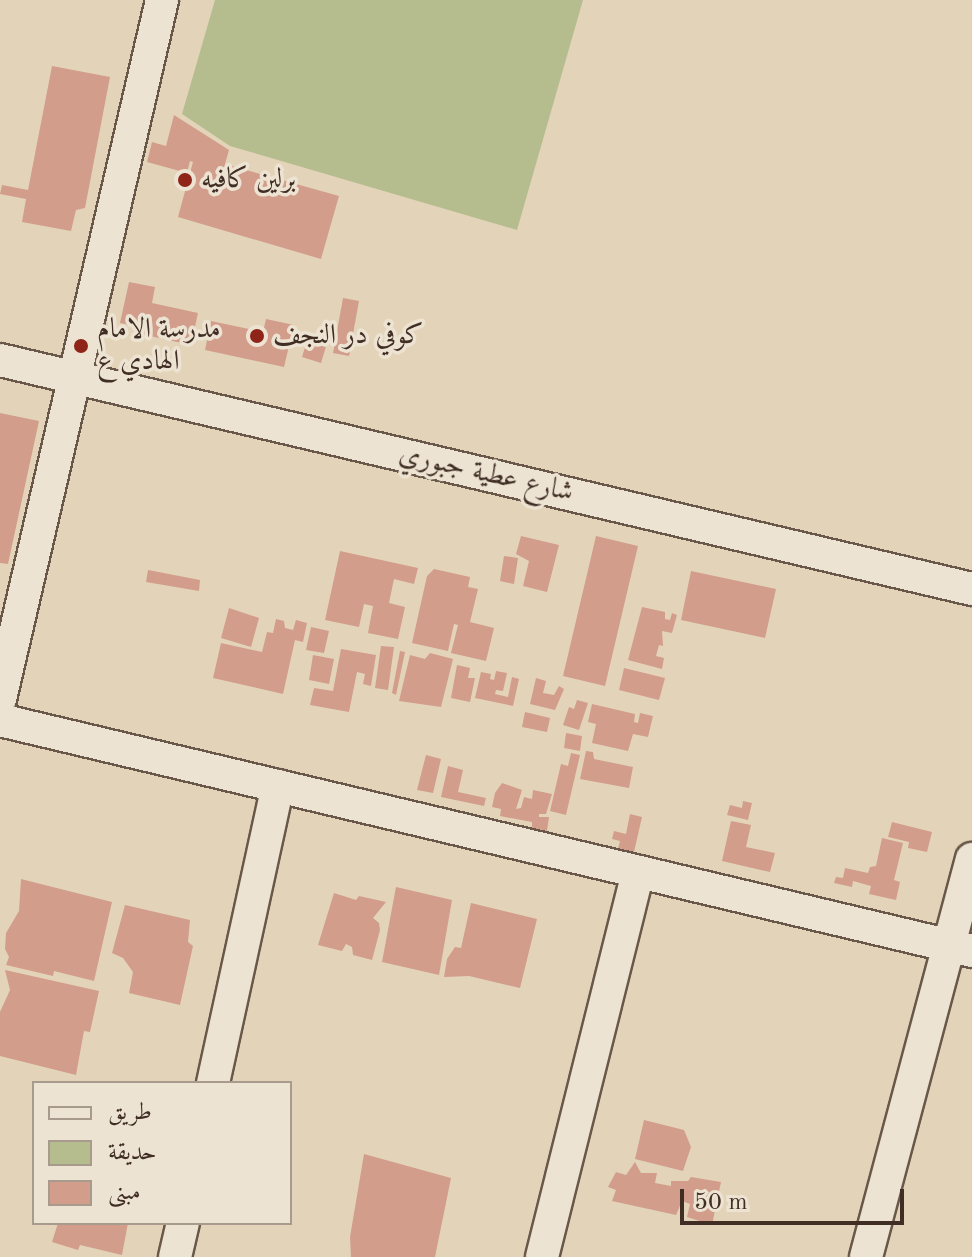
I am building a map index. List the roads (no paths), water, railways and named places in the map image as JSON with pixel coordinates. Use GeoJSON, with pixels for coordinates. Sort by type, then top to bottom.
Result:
{"type":"FeatureCollection","features":[{"type":"Feature","properties":{"kind":"street"},"geometry":{"type":"LineString","coordinates":[[0,699],[162,0]]}},
{"type":"Feature","properties":{"kind":"street","name":"شارع عطية جبوري"},"geometry":{"type":"LineString","coordinates":[[0,360],[972,589]]}},
{"type":"Feature","properties":{"kind":"street"},"geometry":{"type":"LineString","coordinates":[[0,720],[961,949]]}},
{"type":"Feature","properties":{"kind":"street"},"geometry":{"type":"LineString","coordinates":[[213,1081],[278,786]]}},
{"type":"Feature","properties":{"kind":"street"},"geometry":{"type":"LineString","coordinates":[[866,1257],[961,949],[972,859]]}},
{"type":"Feature","properties":{"kind":"street"},"geometry":{"type":"LineString","coordinates":[[542,1257],[638,872]]}},
{"type":"Feature","properties":{"kind":"street"},"geometry":{"type":"LineString","coordinates":[[175,1257],[183,1225]]}},
{"type":"Feature","properties":{"kind":"place","name":"برلين كافيه"},"geometry":{"type":"Point","coordinates":[185,180]}},
{"type":"Feature","properties":{"kind":"place","name":"كوفي در النجف"},"geometry":{"type":"Point","coordinates":[257,336]}},
{"type":"Feature","properties":{"kind":"place","name":"مدرسة الامام الهادي ع"},"geometry":{"type":"Point","coordinates":[81,346]}}]}
